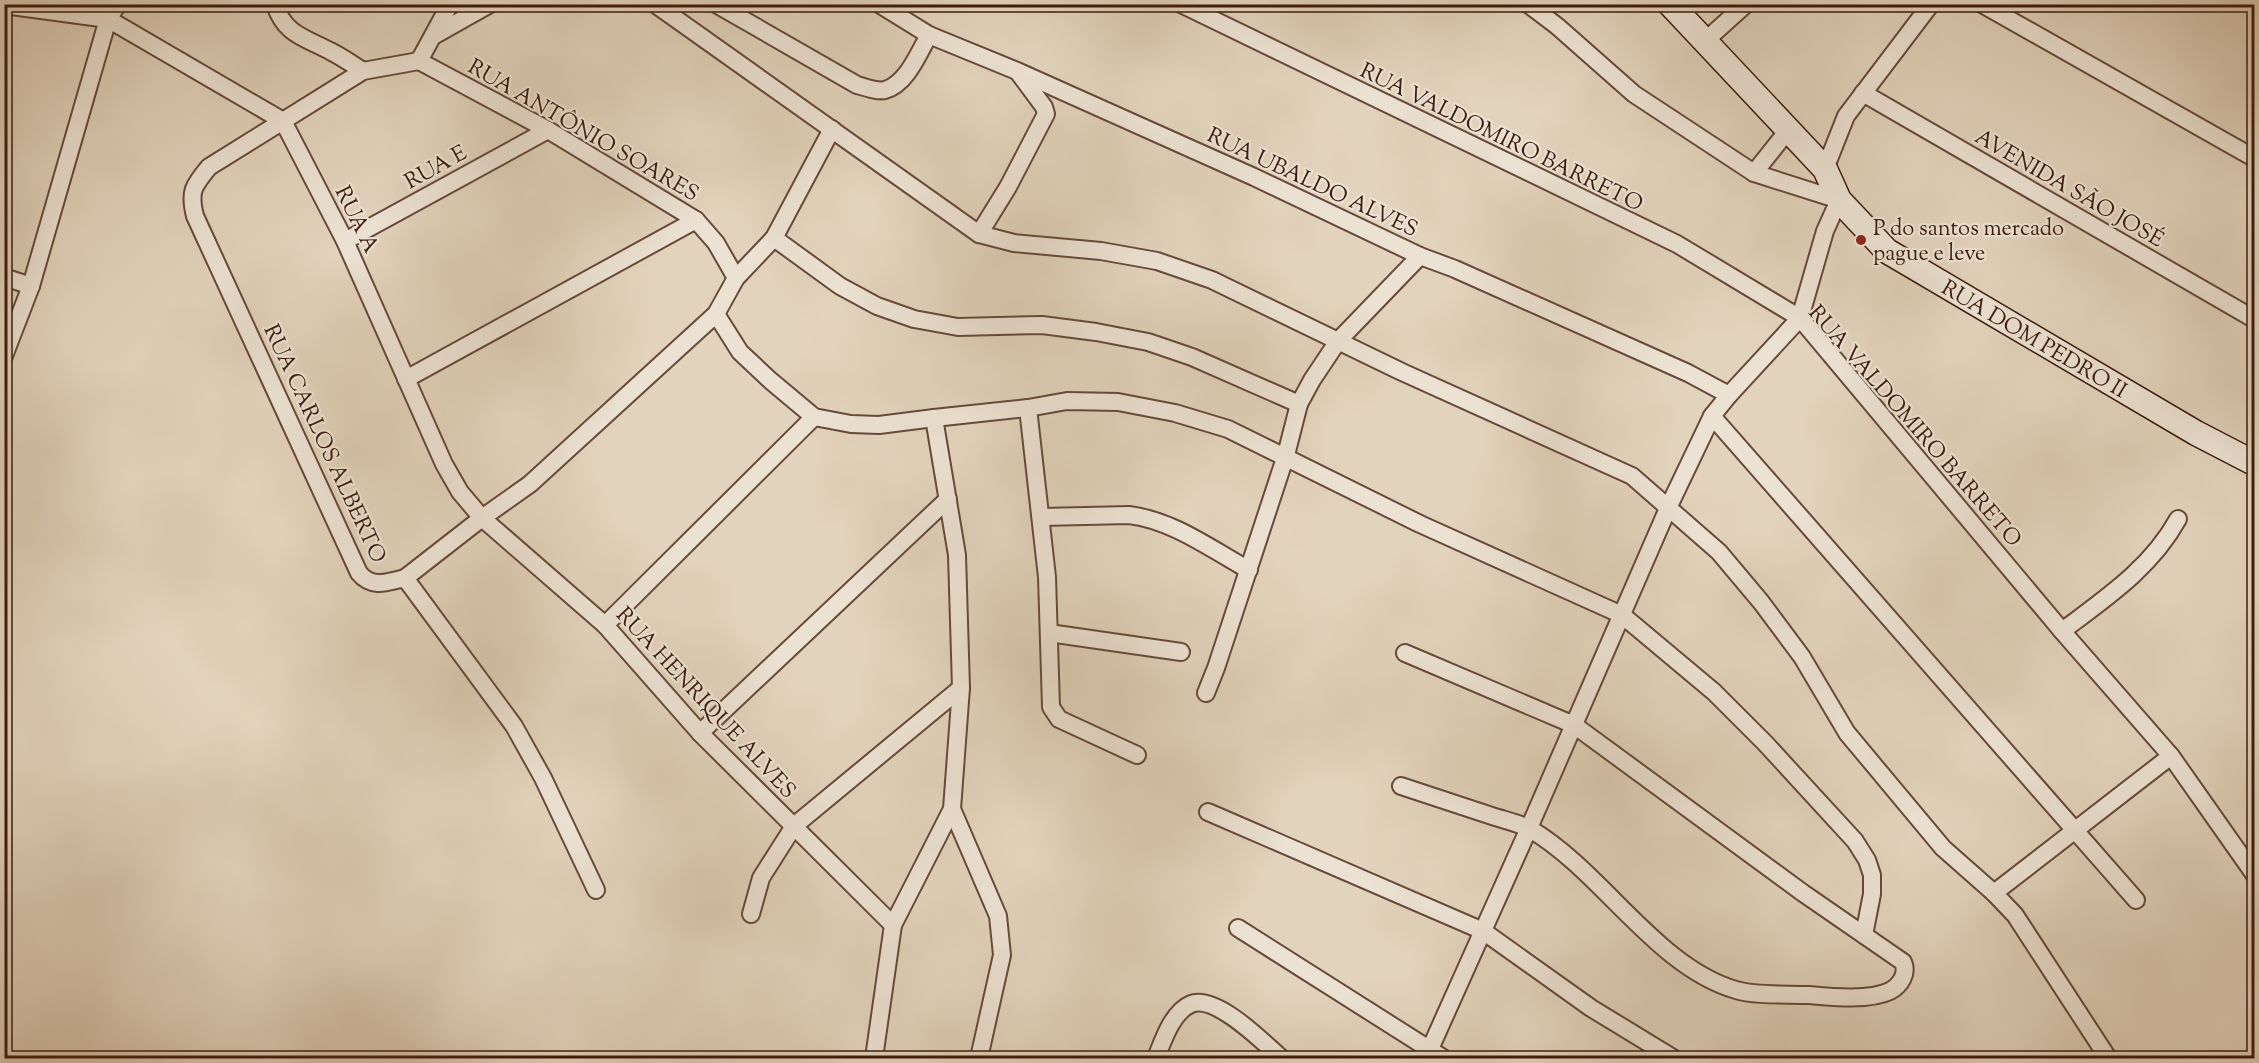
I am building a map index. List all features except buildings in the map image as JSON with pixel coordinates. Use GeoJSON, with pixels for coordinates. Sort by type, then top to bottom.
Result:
{"type":"FeatureCollection","features":[{"type":"Feature","properties":{"kind":"street"},"geometry":{"type":"LineString","coordinates":[[4,356],[32,286],[108,19],[118,4]]}},
{"type":"Feature","properties":{"kind":"street"},"geometry":{"type":"LineString","coordinates":[[275,4],[280,19],[293,33],[330,51],[363,71]]}},
{"type":"Feature","properties":{"kind":"street"},"geometry":{"type":"LineString","coordinates":[[4,5],[108,19],[283,121],[363,71],[419,61],[450,4]]}},
{"type":"Feature","properties":{"kind":"street"},"geometry":{"type":"LineString","coordinates":[[435,34],[490,4]]}},
{"type":"Feature","properties":{"kind":"street"},"geometry":{"type":"LineString","coordinates":[[655,4],[979,234],[1014,243],[1101,250],[1156,261],[1212,280],[1338,341],[1632,476],[1719,552],[1761,602],[1802,657],[1847,733],[1910,812],[1943,848],[2015,915],[2108,1059]]}},
{"type":"Feature","properties":{"kind":"street"},"geometry":{"type":"LineString","coordinates":[[716,4],[857,85],[878,90],[885,90],[896,84],[907,73],[929,34]]}},
{"type":"Feature","properties":{"kind":"street","name":"RUA UBALDO ALVES"},"geometry":{"type":"LineString","coordinates":[[879,4],[929,34],[1254,177],[1420,256],[1455,269],[1688,373],[1729,395]]}},
{"type":"Feature","properties":{"kind":"street","name":"RUA VALDOMIRO BARRETO"},"geometry":{"type":"LineString","coordinates":[[1181,4],[1677,244],[1800,318],[2062,631],[2171,756],[2254,874]]}},
{"type":"Feature","properties":{"kind":"street","name":"RUA DOM PEDRO II"},"geometry":{"type":"LineString","coordinates":[[1528,4],[1557,26],[1634,94],[1754,173],[1839,200],[1887,250],[2196,433],[2254,463]]}},
{"type":"Feature","properties":{"kind":"street"},"geometry":{"type":"LineString","coordinates":[[1238,928],[1432,1056],[1483,931],[1669,506],[1712,416],[1800,318],[1825,231],[1839,200],[1825,169],[1670,4]]}},
{"type":"Feature","properties":{"kind":"street"},"geometry":{"type":"LineString","coordinates":[[1705,41],[1746,4]]}},
{"type":"Feature","properties":{"kind":"street"},"geometry":{"type":"LineString","coordinates":[[1825,169],[1846,116],[1931,4]]}},
{"type":"Feature","properties":{"kind":"street"},"geometry":{"type":"LineString","coordinates":[[1982,4],[2254,158]]}},
{"type":"Feature","properties":{"kind":"street","name":"RUA ANTÔNIO SOARES"},"geometry":{"type":"LineString","coordinates":[[419,61],[548,130],[696,220],[716,243],[736,278]]}},
{"type":"Feature","properties":{"kind":"street"},"geometry":{"type":"LineString","coordinates":[[979,234],[1008,187],[1046,114],[1044,107],[1017,71]]}},
{"type":"Feature","properties":{"kind":"street","name":"AVENIDA SÃO JOSÉ"},"geometry":{"type":"LineString","coordinates":[[1863,93],[2254,320]]}},
{"type":"Feature","properties":{"kind":"street","name":"RUA CARLOS ALBERTO"},"geometry":{"type":"LineString","coordinates":[[283,121],[209,167],[193,189],[191,200],[195,216],[359,573],[369,582],[380,584],[405,578],[514,726],[543,778],[596,890]]}},
{"type":"Feature","properties":{"kind":"street","name":"RUA A"},"geometry":{"type":"LineString","coordinates":[[283,121],[345,241],[444,464],[460,492],[482,518]]}},
{"type":"Feature","properties":{"kind":"street"},"geometry":{"type":"LineString","coordinates":[[405,578],[530,484],[716,314],[736,278],[774,238],[832,129]]}},
{"type":"Feature","properties":{"kind":"street"},"geometry":{"type":"LineString","coordinates":[[1754,173],[1789,129]]}},
{"type":"Feature","properties":{"kind":"street","name":"RUA E"},"geometry":{"type":"LineString","coordinates":[[345,241],[548,130]]}},
{"type":"Feature","properties":{"kind":"street"},"geometry":{"type":"LineString","coordinates":[[406,379],[696,220]]}},
{"type":"Feature","properties":{"kind":"street"},"geometry":{"type":"LineString","coordinates":[[774,238],[840,286],[877,306],[914,319],[958,327],[1042,325],[1148,342],[1192,357],[1299,404]]}},
{"type":"Feature","properties":{"kind":"street"},"geometry":{"type":"LineString","coordinates":[[1206,693],[1286,456],[1299,404],[1338,341],[1420,256]]}},
{"type":"Feature","properties":{"kind":"street"},"geometry":{"type":"LineString","coordinates":[[4,277],[32,286]]}},
{"type":"Feature","properties":{"kind":"street"},"geometry":{"type":"LineString","coordinates":[[716,314],[740,351],[814,417],[851,424],[879,425],[1028,408],[1067,401],[1118,402],[1176,413],[1228,429],[1420,524],[1622,615],[1714,692],[1765,743],[1855,841],[1867,860],[1872,876],[1872,894],[1864,936]]}},
{"type":"Feature","properties":{"kind":"street"},"geometry":{"type":"LineString","coordinates":[[1028,408],[1041,517],[1052,707],[1059,719],[1137,755]]}},
{"type":"Feature","properties":{"kind":"street"},"geometry":{"type":"LineString","coordinates":[[1712,416],[2136,900]]}},
{"type":"Feature","properties":{"kind":"street"},"geometry":{"type":"LineString","coordinates":[[605,625],[814,417]]}},
{"type":"Feature","properties":{"kind":"street"},"geometry":{"type":"LineString","coordinates":[[874,1059],[893,925],[952,809],[961,688],[957,555],[934,418]]}},
{"type":"Feature","properties":{"kind":"street"},"geometry":{"type":"LineString","coordinates":[[700,733],[948,499]]}},
{"type":"Feature","properties":{"kind":"street"},"geometry":{"type":"LineString","coordinates":[[1041,517],[1142,517],[1178,531],[1249,570]]}},
{"type":"Feature","properties":{"kind":"street","name":"RUA HENRIQUE ALVES"},"geometry":{"type":"LineString","coordinates":[[482,518],[605,625],[700,733],[893,925]]}},
{"type":"Feature","properties":{"kind":"street"},"geometry":{"type":"LineString","coordinates":[[2062,631],[2138,573],[2166,541],[2178,519]]}},
{"type":"Feature","properties":{"kind":"street"},"geometry":{"type":"LineString","coordinates":[[1049,633],[1181,652]]}},
{"type":"Feature","properties":{"kind":"street"},"geometry":{"type":"LineString","coordinates":[[1401,786],[1529,828],[1590,875],[1627,914],[1677,958],[1718,984],[1739,991],[1869,996],[1895,988],[1905,974],[1906,968],[1903,962],[1575,725],[1405,652]]}},
{"type":"Feature","properties":{"kind":"street"},"geometry":{"type":"LineString","coordinates":[[751,914],[761,878],[794,826],[961,688]]}},
{"type":"Feature","properties":{"kind":"street"},"geometry":{"type":"LineString","coordinates":[[1994,893],[2171,756]]}},
{"type":"Feature","properties":{"kind":"street"},"geometry":{"type":"LineString","coordinates":[[952,809],[998,916],[1002,955],[979,1059]]}},
{"type":"Feature","properties":{"kind":"street"},"geometry":{"type":"LineString","coordinates":[[1208,812],[1483,931],[1591,1008],[1673,1059]]}},
{"type":"Feature","properties":{"kind":"street"},"geometry":{"type":"LineString","coordinates":[[1156,1059],[1172,1023],[1186,1008],[1200,1003],[1212,1006],[1242,1024],[1281,1059]]}},
{"type":"Feature","properties":{"kind":"place","name":"P do santos mercado pague e leve"},"geometry":{"type":"Point","coordinates":[1861,240]}}]}
